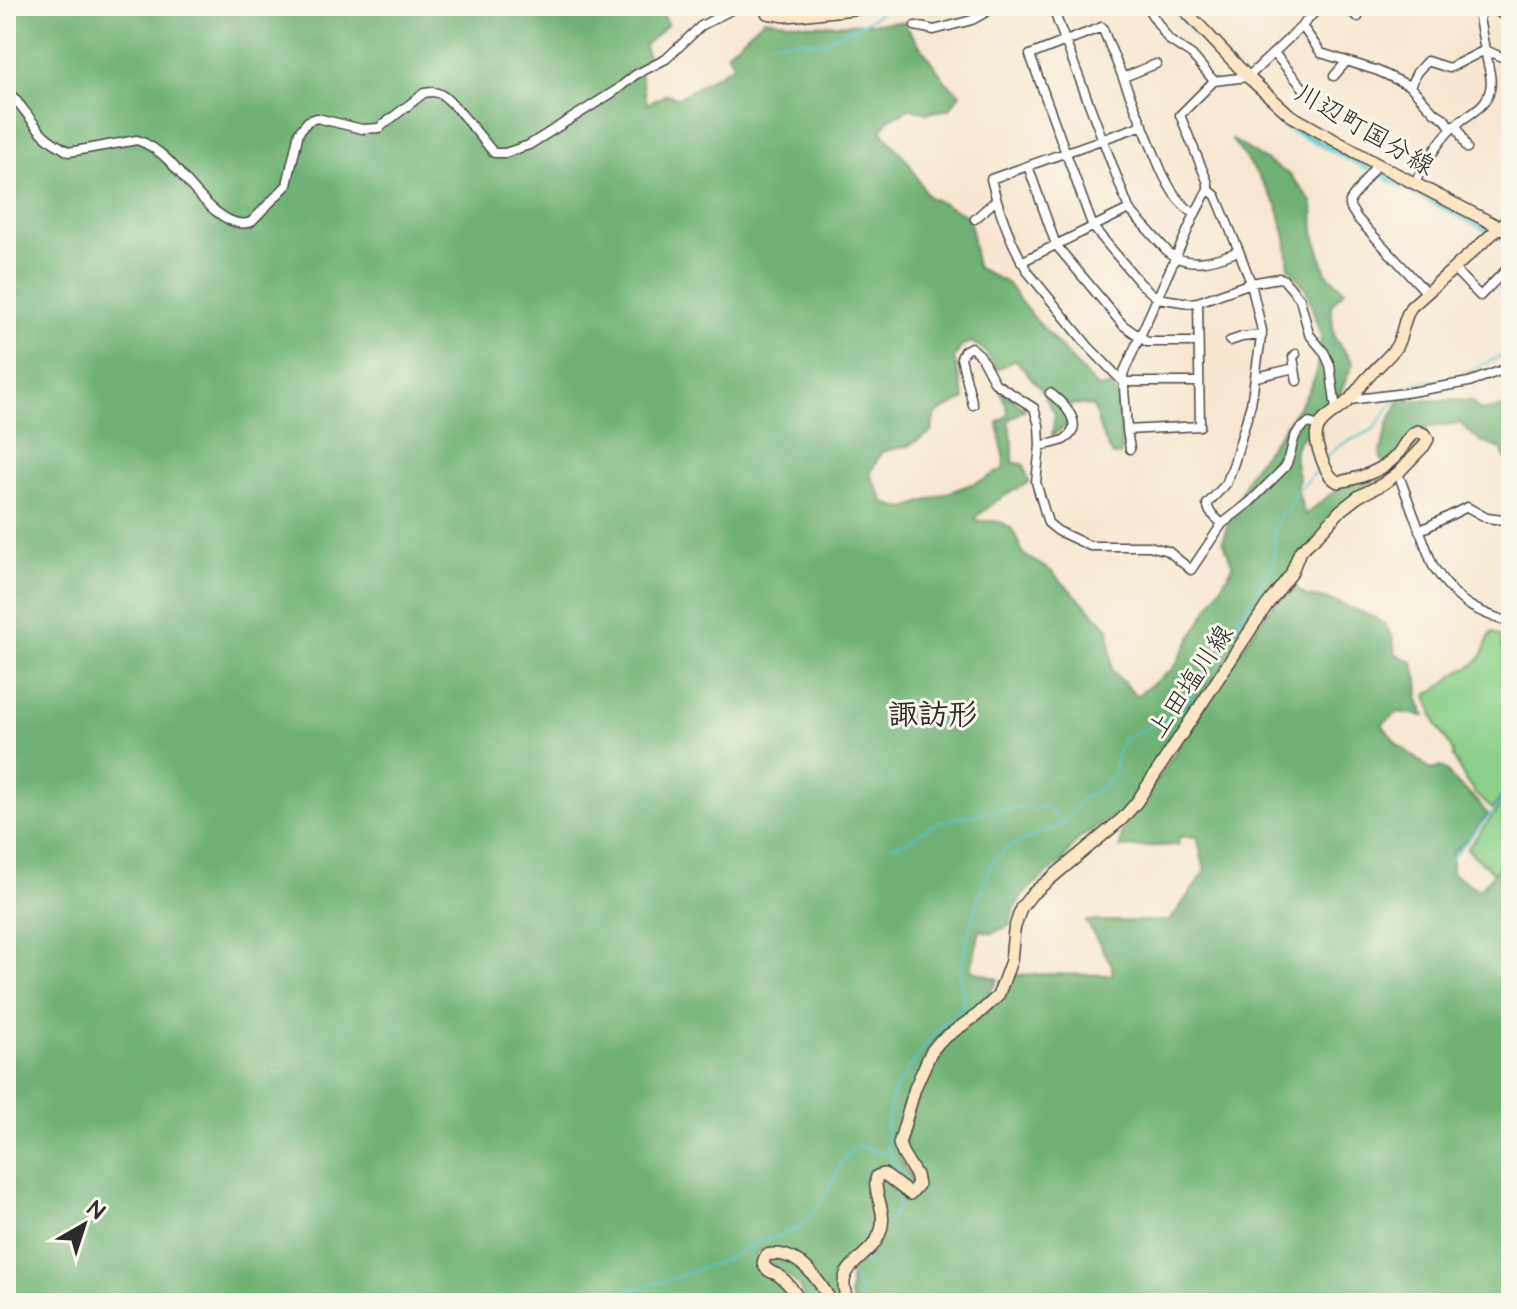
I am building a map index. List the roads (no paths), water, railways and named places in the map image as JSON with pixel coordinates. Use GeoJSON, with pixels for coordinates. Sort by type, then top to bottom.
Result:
{"type":"FeatureCollection","features":[{"type":"Feature","properties":{"kind":"main road"},"geometry":{"type":"LineString","coordinates":[[767,13],[785,16],[881,6]]}},
{"type":"Feature","properties":{"kind":"main road","name":"川辺町国分線"},"geometry":{"type":"LineString","coordinates":[[1181,6],[1248,77],[1290,115],[1505,230]]}},
{"type":"Feature","properties":{"kind":"main road"},"geometry":{"type":"LineString","coordinates":[[1319,426],[1349,400],[1396,347],[1411,307],[1505,230],[1511,217]]}},
{"type":"Feature","properties":{"kind":"main road","name":"上田塩川線"},"geometry":{"type":"LineString","coordinates":[[849,1303],[843,1282],[847,1272],[874,1243],[882,1226],[883,1216],[875,1183],[877,1176],[884,1174],[910,1194],[918,1185],[899,1144],[919,1078],[940,1041],[998,996],[1011,961],[1014,930],[1021,908],[1032,894],[1122,819],[1136,803],[1267,605],[1291,574],[1300,551],[1341,510],[1398,473],[1428,439],[1417,431],[1412,433],[1385,466],[1338,482],[1333,481],[1327,471],[1315,443],[1319,426]]}},
{"type":"Feature","properties":{"kind":"main road"},"geometry":{"type":"LineString","coordinates":[[800,1303],[785,1280],[766,1268],[763,1259],[766,1255],[781,1255],[800,1262],[814,1274],[832,1303]]}},
{"type":"Feature","properties":{"kind":"street"},"geometry":{"type":"LineString","coordinates":[[6,90],[38,129],[69,152],[137,140],[147,144],[168,160],[212,207],[228,220],[243,225],[251,222],[287,185],[299,132],[308,121],[317,118],[362,129],[379,128],[424,93],[433,91],[454,106],[494,153],[505,153],[529,145],[635,75],[666,59],[701,26],[744,6]]}},
{"type":"Feature","properties":{"kind":"street"},"geometry":{"type":"LineString","coordinates":[[915,26],[934,30],[972,20],[997,6]]}},
{"type":"Feature","properties":{"kind":"street"},"geometry":{"type":"LineString","coordinates":[[1052,6],[1129,209],[1176,258],[1211,262],[1239,251]]}},
{"type":"Feature","properties":{"kind":"street"},"geometry":{"type":"LineString","coordinates":[[1146,6],[1169,40],[1192,55],[1214,81]]}},
{"type":"Feature","properties":{"kind":"street"},"geometry":{"type":"LineString","coordinates":[[1130,449],[1123,374],[1208,189],[1180,115],[1214,81],[1248,77],[1320,6]]}},
{"type":"Feature","properties":{"kind":"street"},"geometry":{"type":"LineString","coordinates":[[1341,6],[1358,17]]}},
{"type":"Feature","properties":{"kind":"street"},"geometry":{"type":"LineString","coordinates":[[1414,183],[1442,140],[1488,97],[1491,88],[1479,18],[1488,6],[1511,17]]}},
{"type":"Feature","properties":{"kind":"street"},"geometry":{"type":"LineString","coordinates":[[1302,26],[1321,53],[1378,71],[1410,86],[1434,112],[1454,127],[1467,148]]}},
{"type":"Feature","properties":{"kind":"street"},"geometry":{"type":"LineString","coordinates":[[1195,214],[1181,205],[1172,193],[1102,27],[1030,55],[1093,227],[1140,283],[1157,298],[1198,302],[1251,283],[1283,279],[1300,299],[1309,334],[1330,365],[1336,410]]}},
{"type":"Feature","properties":{"kind":"street"},"geometry":{"type":"LineString","coordinates":[[1410,86],[1427,61],[1449,68],[1485,50],[1504,58],[1511,54]]}},
{"type":"Feature","properties":{"kind":"street"},"geometry":{"type":"LineString","coordinates":[[1274,53],[1304,89]]}},
{"type":"Feature","properties":{"kind":"street"},"geometry":{"type":"LineString","coordinates":[[1334,76],[1346,62]]}},
{"type":"Feature","properties":{"kind":"street"},"geometry":{"type":"LineString","coordinates":[[1124,77],[1156,64]]}},
{"type":"Feature","properties":{"kind":"street"},"geometry":{"type":"LineString","coordinates":[[1143,125],[991,179],[996,200],[1021,262],[1079,335],[1123,382],[1199,382]]}},
{"type":"Feature","properties":{"kind":"street"},"geometry":{"type":"LineString","coordinates":[[1377,164],[1350,201],[1350,207],[1427,293]]}},
{"type":"Feature","properties":{"kind":"street"},"geometry":{"type":"LineString","coordinates":[[1028,166],[1056,245],[1123,325],[1147,342],[1198,342]]}},
{"type":"Feature","properties":{"kind":"street"},"geometry":{"type":"LineString","coordinates":[[1208,189],[1216,196],[1251,283],[1262,335],[1251,404],[1226,484],[1207,504],[1222,524]]}},
{"type":"Feature","properties":{"kind":"street"},"geometry":{"type":"LineString","coordinates":[[975,219],[996,200]]}},
{"type":"Feature","properties":{"kind":"street"},"geometry":{"type":"LineString","coordinates":[[1021,262],[1129,209]]}},
{"type":"Feature","properties":{"kind":"street"},"geometry":{"type":"LineString","coordinates":[[1454,269],[1480,296],[1511,265]]}},
{"type":"Feature","properties":{"kind":"street"},"geometry":{"type":"LineString","coordinates":[[1127,430],[1200,426],[1198,302]]}},
{"type":"Feature","properties":{"kind":"street"},"geometry":{"type":"LineString","coordinates":[[1230,341],[1262,335]]}},
{"type":"Feature","properties":{"kind":"street"},"geometry":{"type":"LineString","coordinates":[[973,405],[961,358],[964,351],[971,347],[980,355],[995,383],[1034,408],[1040,446],[1036,482],[1048,523],[1090,546],[1149,546],[1168,551],[1191,570],[1222,524],[1250,502],[1285,467],[1300,428],[1309,423],[1319,426]]}},
{"type":"Feature","properties":{"kind":"street"},"geometry":{"type":"LineString","coordinates":[[1296,354],[1293,357],[1297,381]]}},
{"type":"Feature","properties":{"kind":"street"},"geometry":{"type":"LineString","coordinates":[[1349,400],[1469,382],[1511,367]]}},
{"type":"Feature","properties":{"kind":"street"},"geometry":{"type":"LineString","coordinates":[[1256,377],[1295,368]]}},
{"type":"Feature","properties":{"kind":"street"},"geometry":{"type":"LineString","coordinates":[[1040,446],[1065,439],[1073,430],[1072,416],[1064,403],[1050,393]]}},
{"type":"Feature","properties":{"kind":"street"},"geometry":{"type":"LineString","coordinates":[[1398,473],[1433,566],[1459,598],[1473,609],[1511,623]]}},
{"type":"Feature","properties":{"kind":"street"},"geometry":{"type":"LineString","coordinates":[[1419,531],[1467,507],[1487,518],[1511,521]]}},
{"type":"Feature","properties":{"kind":"waterway"},"geometry":{"type":"LineString","coordinates":[[774,42],[799,40],[825,43],[881,11],[913,6],[939,12],[952,6]]}},
{"type":"Feature","properties":{"kind":"waterway"},"geometry":{"type":"LineString","coordinates":[[1173,6],[1235,73]]}},
{"type":"Feature","properties":{"kind":"waterway"},"geometry":{"type":"LineString","coordinates":[[1245,83],[1285,125],[1368,167]]}},
{"type":"Feature","properties":{"kind":"waterway"},"geometry":{"type":"LineString","coordinates":[[1378,172],[1487,229]]}},
{"type":"Feature","properties":{"kind":"waterway"},"geometry":{"type":"LineString","coordinates":[[1500,236],[1511,241]]}},
{"type":"Feature","properties":{"kind":"waterway"},"geometry":{"type":"LineString","coordinates":[[1402,391],[1417,382],[1455,378],[1511,351]]}},
{"type":"Feature","properties":{"kind":"waterway"},"geometry":{"type":"LineString","coordinates":[[1326,457],[1339,446],[1374,429],[1396,399]]}},
{"type":"Feature","properties":{"kind":"waterway"},"geometry":{"type":"LineString","coordinates":[[906,1186],[893,1162],[888,1144],[890,1108],[895,1090],[932,1036],[964,1005],[960,973],[970,926],[990,866],[1007,848],[1063,824],[1081,800],[1101,788],[1115,774],[1123,740],[1174,715],[1193,694],[1273,568],[1276,521],[1290,506],[1294,493],[1308,481],[1319,465]]}},
{"type":"Feature","properties":{"kind":"waterway"},"geometry":{"type":"LineString","coordinates":[[1449,861],[1511,791]]}},
{"type":"Feature","properties":{"kind":"waterway"},"geometry":{"type":"LineString","coordinates":[[893,846],[946,821],[1003,810],[1046,806],[1063,824]]}},
{"type":"Feature","properties":{"kind":"waterway"},"geometry":{"type":"LineString","coordinates":[[611,1303],[628,1291],[726,1259],[757,1242],[802,1226],[824,1198],[845,1157],[853,1149],[861,1145],[878,1153],[888,1149]]}},
{"type":"Feature","properties":{"kind":"waterway"},"geometry":{"type":"LineString","coordinates":[[887,1225],[903,1195]]}},
{"type":"Feature","properties":{"kind":"waterway"},"geometry":{"type":"LineString","coordinates":[[862,1264],[871,1255]]}},
{"type":"Feature","properties":{"kind":"waterway"},"geometry":{"type":"LineString","coordinates":[[851,1275],[859,1287],[859,1303]]}},
{"type":"Feature","properties":{"kind":"tunnel"},"geometry":{"type":"LineString","coordinates":[[750,6],[767,13]]}},
{"type":"Feature","properties":{"kind":"district","name":"諏訪形"},"geometry":{"type":"Point","coordinates":[933,714]}}]}
